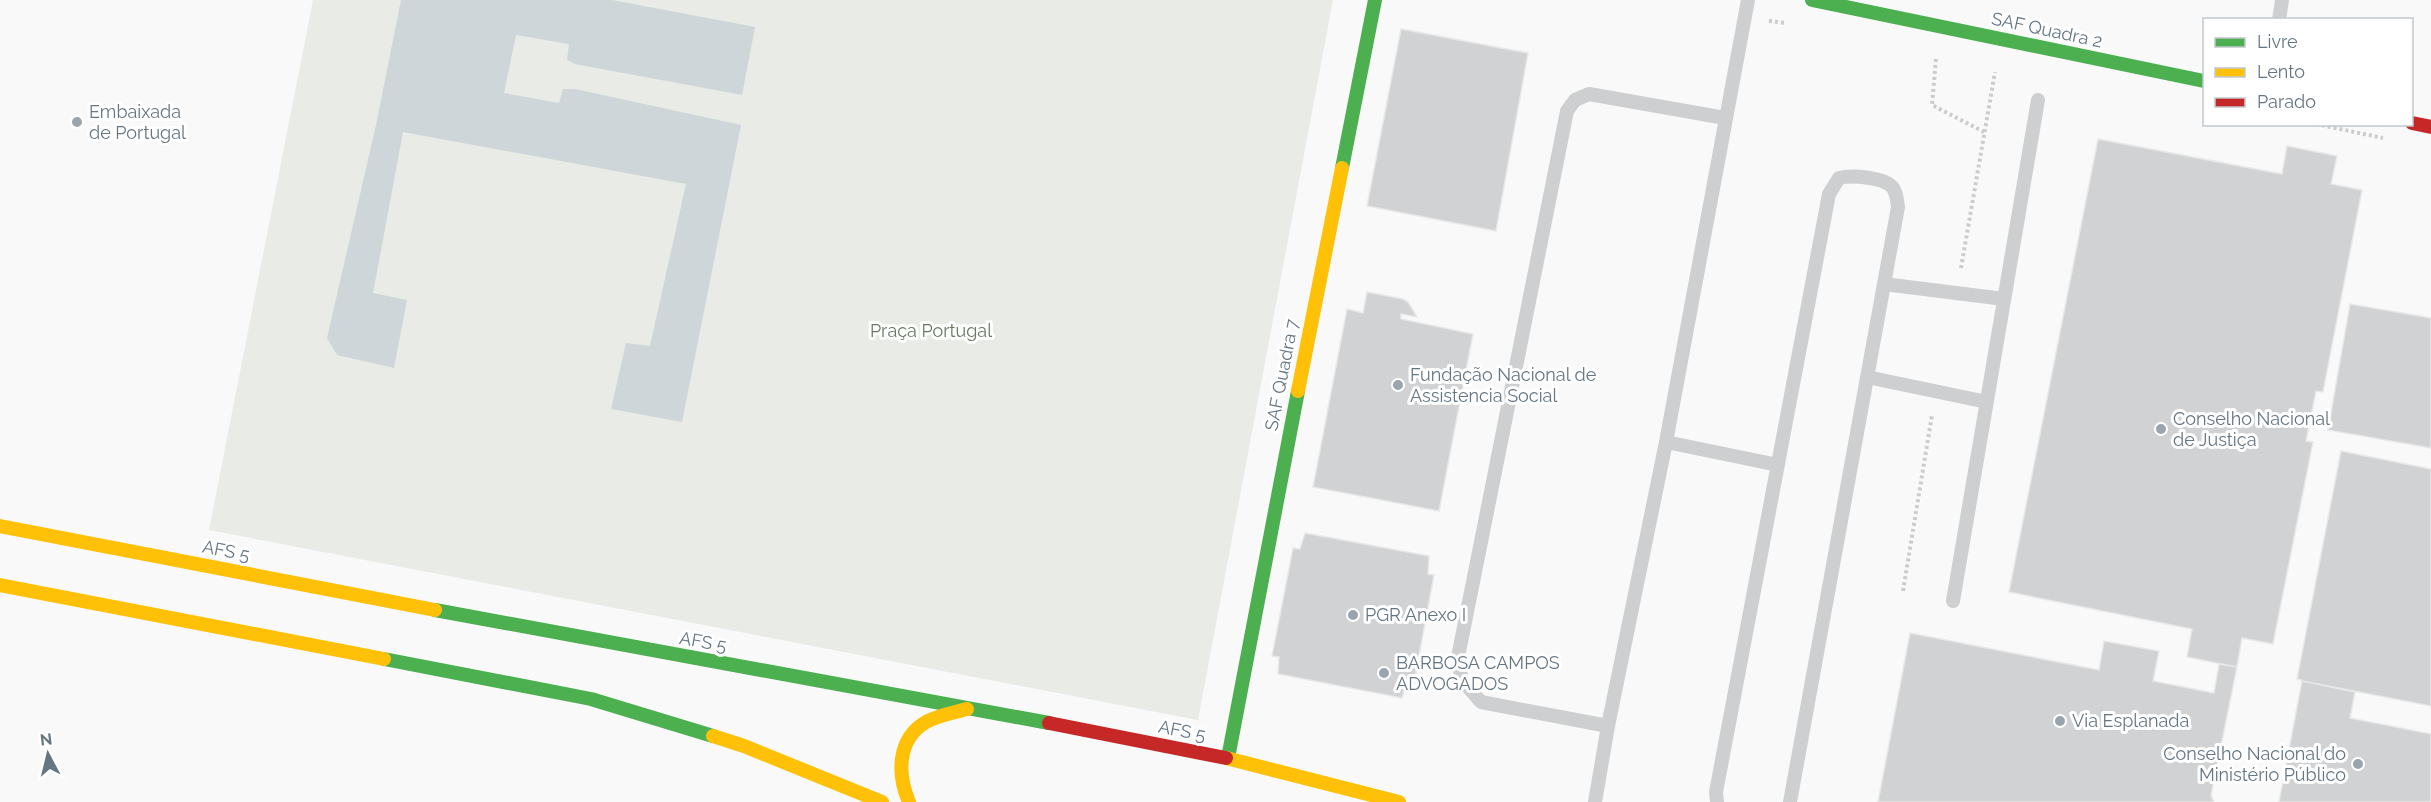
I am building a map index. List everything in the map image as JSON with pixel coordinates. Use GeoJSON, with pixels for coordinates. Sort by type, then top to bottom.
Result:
{"type":"FeatureCollection","features":[{"type":"Feature","properties":{"kind":"main road","name":"SAF Quadra 7"},"geometry":{"type":"LineString","coordinates":[[1228,758],[1261,578],[1375,0]]}},
{"type":"Feature","properties":{"kind":"main road","name":"SAF Quadra 2"},"geometry":{"type":"LineString","coordinates":[[1812,0],[1842,3],[2203,81]]}},
{"type":"Feature","properties":{"kind":"main road"},"geometry":{"type":"LineString","coordinates":[[2413,123],[2431,127]]}},
{"type":"Feature","properties":{"kind":"main road","name":"AFS 5"},"geometry":{"type":"LineString","coordinates":[[0,526],[562,635],[972,708],[1228,758],[1399,802]]}},
{"type":"Feature","properties":{"kind":"main road"},"geometry":{"type":"LineString","coordinates":[[0,585],[591,699],[744,747],[882,802]]}},
{"type":"Feature","properties":{"kind":"main road"},"geometry":{"type":"LineString","coordinates":[[909,802],[902,789],[899,761],[912,735],[923,724],[972,708]]}},
{"type":"Feature","properties":{"kind":"lane"},"geometry":{"type":"LineString","coordinates":[[1595,802],[1608,726],[1666,442],[1748,0]]}},
{"type":"Feature","properties":{"kind":"lane"},"geometry":{"type":"LineString","coordinates":[[2278,18],[2282,0]]}},
{"type":"Feature","properties":{"kind":"lane"},"geometry":{"type":"LineString","coordinates":[[1608,726],[1481,702],[1461,679],[1459,652],[1567,111],[1575,100],[1589,94],[1725,118]]}},
{"type":"Feature","properties":{"kind":"lane"},"geometry":{"type":"LineString","coordinates":[[1953,601],[2038,100]]}},
{"type":"Feature","properties":{"kind":"lane"},"geometry":{"type":"LineString","coordinates":[[1717,802],[1720,770],[1829,194],[1839,178],[1851,176],[1887,182],[1896,194],[1898,207],[1790,802]]}},
{"type":"Feature","properties":{"kind":"lane"},"geometry":{"type":"LineString","coordinates":[[1884,284],[2004,299]]}},
{"type":"Feature","properties":{"kind":"lane"},"geometry":{"type":"LineString","coordinates":[[1867,377],[1987,402]]}},
{"type":"Feature","properties":{"kind":"lane"},"geometry":{"type":"LineString","coordinates":[[1666,442],[1778,465]]}},
{"type":"Feature","properties":{"kind":"path"},"geometry":{"type":"LineString","coordinates":[[1937,52],[1932,105],[1984,132]]}},
{"type":"Feature","properties":{"kind":"path"},"geometry":{"type":"LineString","coordinates":[[1957,293],[1992,79]]}},
{"type":"Feature","properties":{"kind":"path"},"geometry":{"type":"LineString","coordinates":[[2325,126],[2385,139]]}},
{"type":"Feature","properties":{"kind":"path"},"geometry":{"type":"LineString","coordinates":[[1903,591],[1936,391]]}},
{"type":"Feature","properties":{"kind":"green space","name":"Praça Portugal"},"geometry":{"type":"Polygon","coordinates":[[[313,0],[1333,0],[1198,720],[209,530],[313,0]]]}},
{"type":"Feature","properties":{"kind":"shaded area"},"geometry":{"type":"Polygon","coordinates":[[[401,0],[612,0],[755,27],[742,95],[575,64],[567,60],[569,44],[516,35],[504,93],[559,103],[563,89],[575,89],[741,125],[682,422],[611,409],[626,343],[650,346],[686,184],[403,132],[373,293],[407,300],[394,368],[337,355],[327,338],[376,125],[401,0]]]}},
{"type":"Feature","properties":{"kind":"building"},"geometry":{"type":"Polygon","coordinates":[[[1401,29],[1528,53],[1496,231],[1367,206],[1401,29]]]}},
{"type":"Feature","properties":{"kind":"building"},"geometry":{"type":"Polygon","coordinates":[[[2098,139],[2282,174],[2287,146],[2337,156],[2331,184],[2362,190],[2323,392],[2316,391],[2306,441],[2313,442],[2273,644],[2242,638],[2237,667],[2187,657],[2192,629],[2009,592],[2098,139]]]}},
{"type":"Feature","properties":{"kind":"building","name":"Fundação Nacional de Assistencia Social"},"geometry":{"type":"Polygon","coordinates":[[[1367,292],[1408,302],[1417,317],[1401,314],[1401,319],[1473,334],[1439,511],[1313,487],[1347,309],[1363,313],[1367,292]]]}},
{"type":"Feature","properties":{"kind":"building"},"geometry":{"type":"Polygon","coordinates":[[[2350,304],[2431,318],[2431,448],[2328,430],[2350,304]]]}},
{"type":"Feature","properties":{"kind":"building"},"geometry":{"type":"Polygon","coordinates":[[[2341,451],[2431,469],[2431,706],[2297,679],[2341,451]]]}},
{"type":"Feature","properties":{"kind":"building","name":"PGR Anexo I"},"geometry":{"type":"Polygon","coordinates":[[[1305,533],[1429,556],[1428,574],[1434,575],[1414,683],[1407,682],[1402,698],[1278,674],[1279,657],[1272,656],[1293,548],[1300,549],[1305,533]]]}},
{"type":"Feature","properties":{"kind":"building","name":"Via Esplanada"},"geometry":{"type":"Polygon","coordinates":[[[1910,633],[2099,670],[2104,641],[2159,651],[2153,681],[2214,693],[2219,664],[2237,667],[2211,795],[2214,802],[1878,802],[1910,633]]]}},
{"type":"Feature","properties":{"kind":"building","name":"Conselho Nacional do Ministério Público"},"geometry":{"type":"Polygon","coordinates":[[[2302,681],[2355,692],[2350,718],[2431,734],[2431,802],[2279,802],[2302,681]]]}},
{"type":"Feature","properties":{"kind":"traffic: fast"},"geometry":{"type":"LineString","coordinates":[[1342,168],[1375,0]]}},
{"type":"Feature","properties":{"kind":"traffic: fast"},"geometry":{"type":"LineString","coordinates":[[1812,0],[2203,81]]}},
{"type":"Feature","properties":{"kind":"traffic: fast"},"geometry":{"type":"LineString","coordinates":[[1228,758],[1298,391]]}},
{"type":"Feature","properties":{"kind":"traffic: fast"},"geometry":{"type":"LineString","coordinates":[[435,610],[1049,723]]}},
{"type":"Feature","properties":{"kind":"traffic: fast"},"geometry":{"type":"LineString","coordinates":[[384,659],[591,699],[713,736]]}},
{"type":"Feature","properties":{"kind":"traffic: slow"},"geometry":{"type":"LineString","coordinates":[[1298,391],[1342,168]]}},
{"type":"Feature","properties":{"kind":"traffic: slow"},"geometry":{"type":"LineString","coordinates":[[0,526],[435,610]]}},
{"type":"Feature","properties":{"kind":"traffic: slow"},"geometry":{"type":"LineString","coordinates":[[0,585],[384,659]]}},
{"type":"Feature","properties":{"kind":"traffic: slow"},"geometry":{"type":"LineString","coordinates":[[909,802],[901,769],[909,738],[926,722],[967,709]]}},
{"type":"Feature","properties":{"kind":"traffic: slow"},"geometry":{"type":"LineString","coordinates":[[713,736],[744,746],[882,802]]}},
{"type":"Feature","properties":{"kind":"traffic: slow"},"geometry":{"type":"LineString","coordinates":[[1226,758],[1399,802]]}},
{"type":"Feature","properties":{"kind":"traffic: jam"},"geometry":{"type":"LineString","coordinates":[[2413,123],[2431,127]]}},
{"type":"Feature","properties":{"kind":"traffic: jam"},"geometry":{"type":"LineString","coordinates":[[1049,723],[1226,758]]}},
{"type":"Feature","properties":{"kind":"place","name":"Embaixada de Portugal"},"geometry":{"type":"Point","coordinates":[77,122]}},
{"type":"Feature","properties":{"kind":"place","name":"Fundação Nacional de Assistencia Social"},"geometry":{"type":"Point","coordinates":[1398,385]}},
{"type":"Feature","properties":{"kind":"place","name":"Conselho Nacional de Justiça"},"geometry":{"type":"Point","coordinates":[2161,429]}},
{"type":"Feature","properties":{"kind":"place","name":"PGR Anexo I"},"geometry":{"type":"Point","coordinates":[1353,615]}},
{"type":"Feature","properties":{"kind":"place","name":"BARBOSA CAMPOS ADVOGADOS"},"geometry":{"type":"Point","coordinates":[1384,673]}},
{"type":"Feature","properties":{"kind":"place","name":"Via Esplanada"},"geometry":{"type":"Point","coordinates":[2060,721]}},
{"type":"Feature","properties":{"kind":"place","name":"Conselho Nacional do Ministério Público"},"geometry":{"type":"Point","coordinates":[2358,764]}}]}
